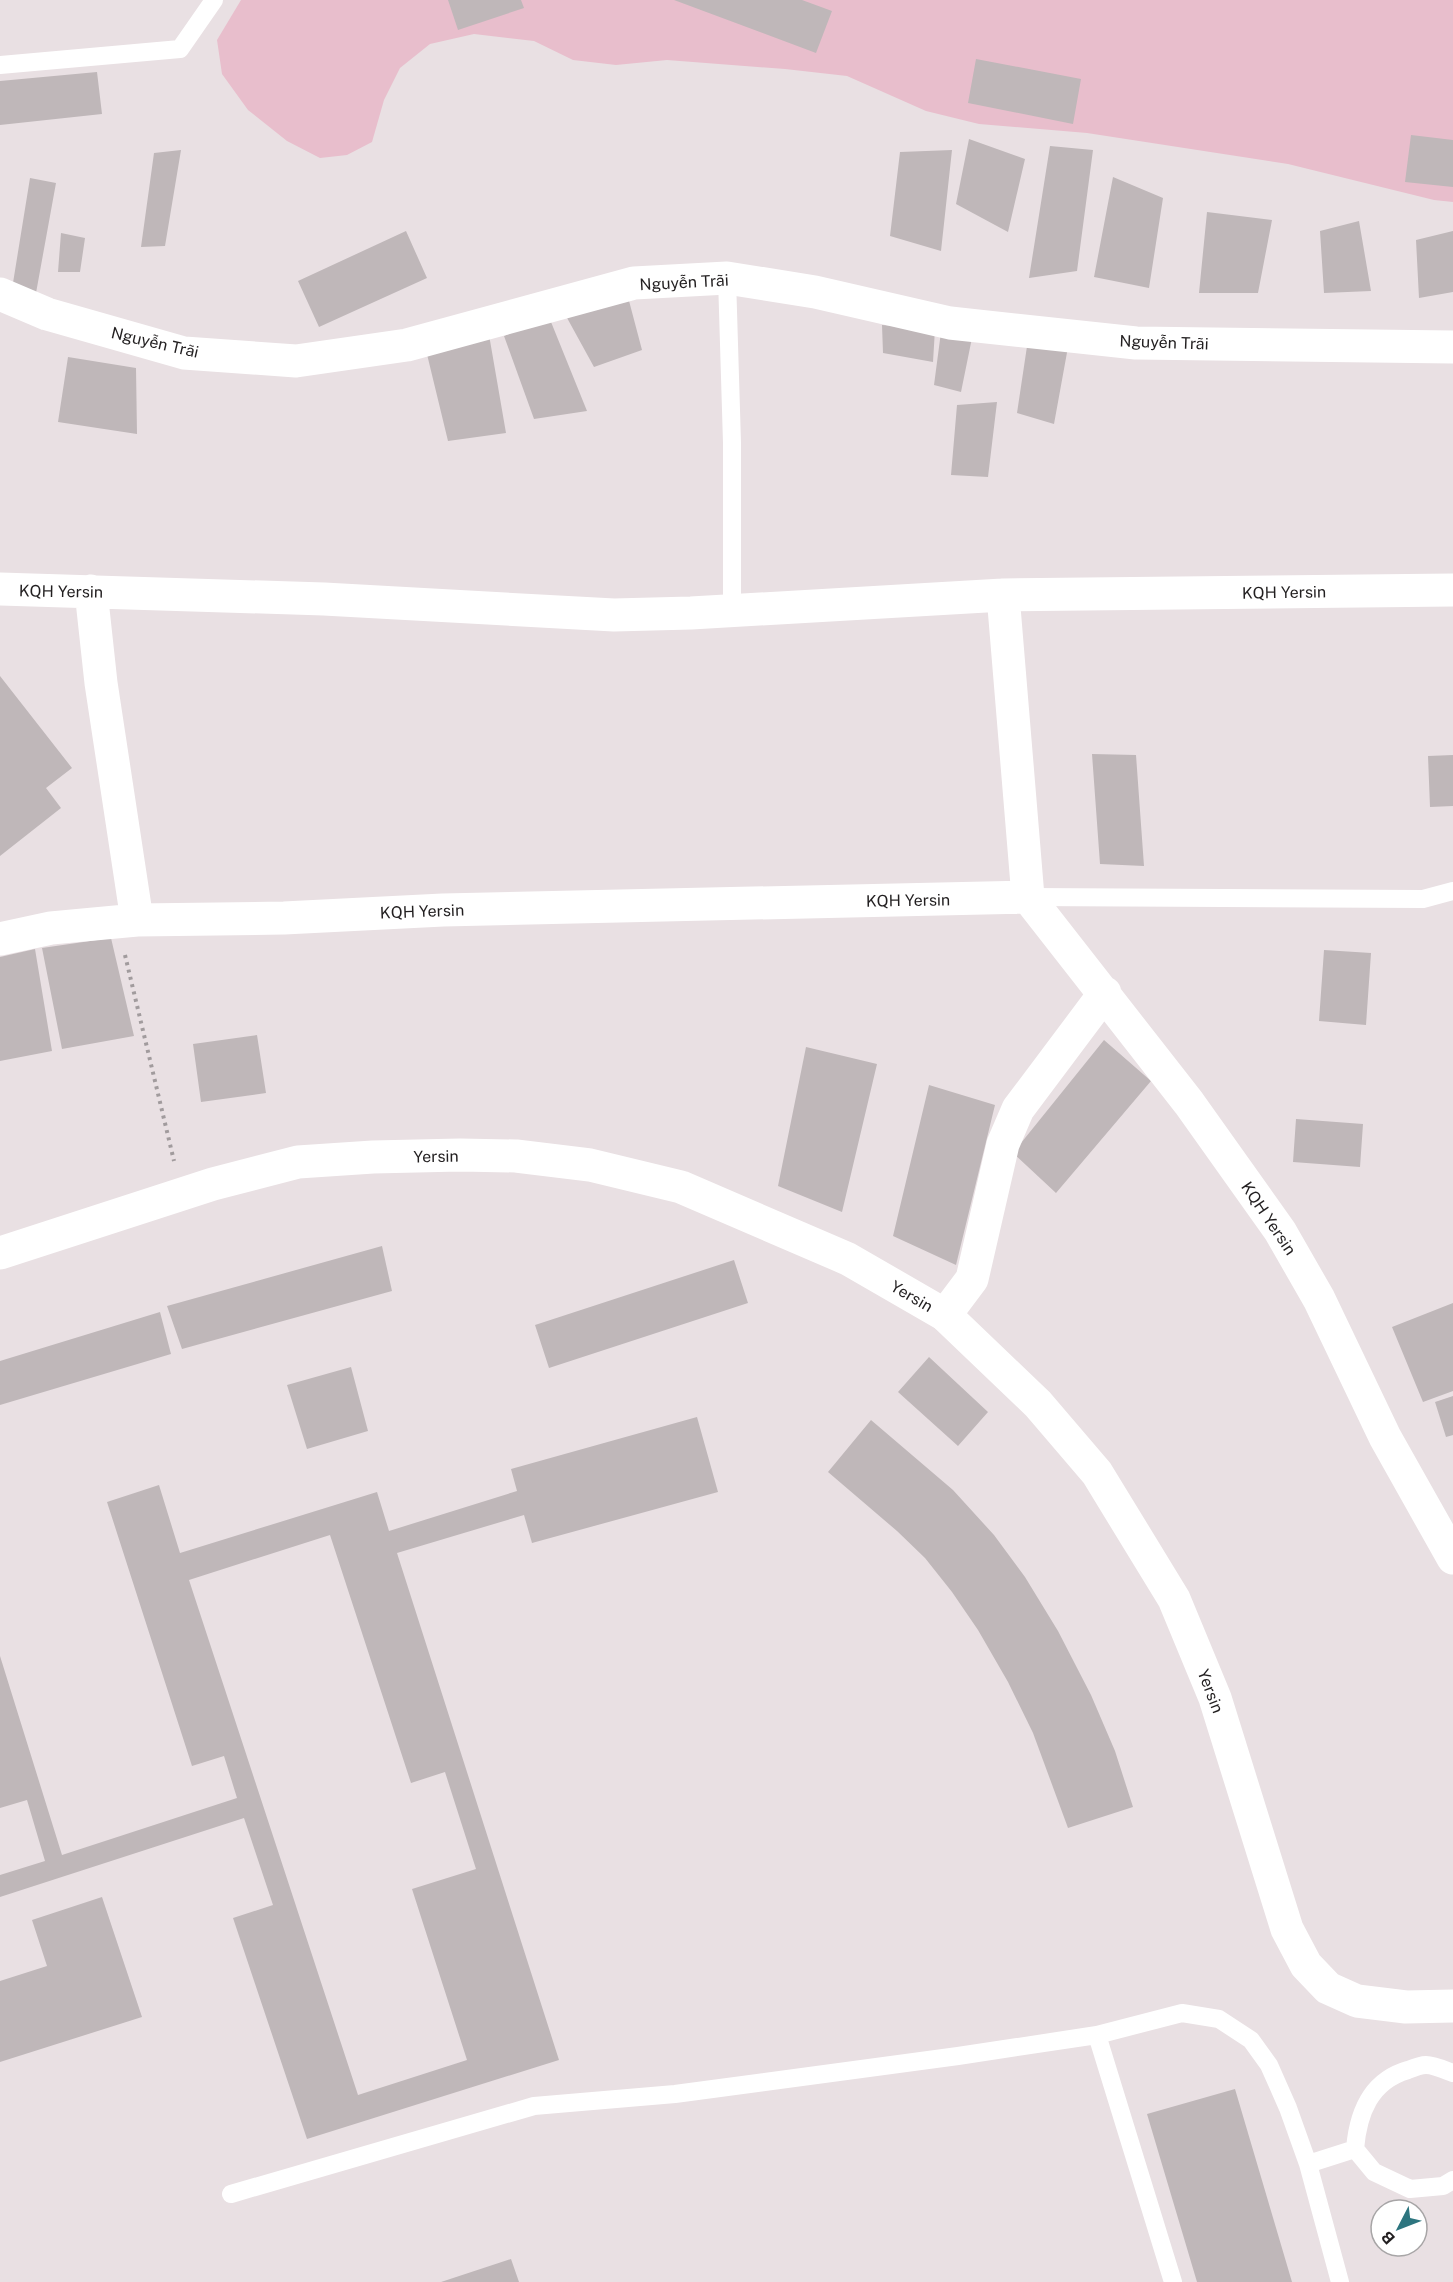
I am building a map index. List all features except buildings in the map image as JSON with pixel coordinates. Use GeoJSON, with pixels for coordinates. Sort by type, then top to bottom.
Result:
{"type":"FeatureCollection","features":[{"type":"Feature","properties":{"kind":"street","name":"Nguyễn Trãi"},"geometry":{"type":"LineString","coordinates":[[0,294],[47,314],[184,353],[296,361],[407,345],[634,283],[728,278],[814,292],[950,322],[1136,343],[1453,347]]}},
{"type":"Feature","properties":{"kind":"street","name":"KQH Yersin"},"geometry":{"type":"LineString","coordinates":[[0,589],[324,599],[614,615],[1003,595],[1453,590]]}},
{"type":"Feature","properties":{"kind":"street"},"geometry":{"type":"LineString","coordinates":[[91,591],[127,921]]}},
{"type":"Feature","properties":{"kind":"street"},"geometry":{"type":"LineString","coordinates":[[1003,595],[1029,897]]}},
{"type":"Feature","properties":{"kind":"street","name":"KQH Yersin"},"geometry":{"type":"LineString","coordinates":[[0,939],[51,928],[127,921],[284,918],[443,910],[1029,897],[1189,1103],[1280,1231],[1324,1309],[1384,1437],[1453,1558]]}},
{"type":"Feature","properties":{"kind":"street"},"geometry":{"type":"LineString","coordinates":[[945,1315],[972,1279],[1003,1144],[1018,1109],[1105,993]]}},
{"type":"Feature","properties":{"kind":"street","name":"Yersin"},"geometry":{"type":"LineString","coordinates":[[0,1253],[213,1184],[298,1162],[373,1157],[516,1156],[590,1165],[681,1187],[848,1259],[945,1315],[1038,1404],[1097,1473],[1174,1599],[1215,1698],[1287,1929],[1306,1965],[1328,1988],[1358,2001],[1406,2007],[1453,2006]]}},
{"type":"Feature","properties":{"kind":"lane"},"geometry":{"type":"LineString","coordinates":[[0,65],[180,49],[214,0]]}},
{"type":"Feature","properties":{"kind":"lane"},"geometry":{"type":"LineString","coordinates":[[728,278],[732,443],[732,610]]}},
{"type":"Feature","properties":{"kind":"lane"},"geometry":{"type":"LineString","coordinates":[[1029,897],[1423,899],[1453,891]]}},
{"type":"Feature","properties":{"kind":"lane"},"geometry":{"type":"LineString","coordinates":[[231,2194],[534,2106],[675,2094],[1097,2035],[1182,2013],[1219,2019],[1251,2040],[1269,2065],[1288,2108],[1308,2164],[1340,2282]]}},
{"type":"Feature","properties":{"kind":"lane"},"geometry":{"type":"LineString","coordinates":[[1097,2035],[1173,2282]]}},
{"type":"Feature","properties":{"kind":"lane"},"geometry":{"type":"LineString","coordinates":[[1453,2073],[1426,2065],[1383,2080],[1366,2105],[1357,2129],[1355,2150],[1374,2172],[1410,2189],[1443,2186],[1453,2180]]}},
{"type":"Feature","properties":{"kind":"lane"},"geometry":{"type":"LineString","coordinates":[[1308,2164],[1355,2150]]}},
{"type":"Feature","properties":{"kind":"path"},"geometry":{"type":"LineString","coordinates":[[127,921],[176,1171]]}},
{"type":"Feature","properties":{"kind":"shaded area"},"geometry":{"type":"Polygon","coordinates":[[[241,0],[1453,0],[1453,202],[1434,200],[1288,164],[1087,133],[979,124],[926,111],[847,76],[667,60],[616,65],[573,60],[534,41],[474,34],[430,44],[400,68],[384,100],[372,142],[347,155],[320,158],[287,141],[248,110],[222,74],[217,40],[241,0]]]}}]}
